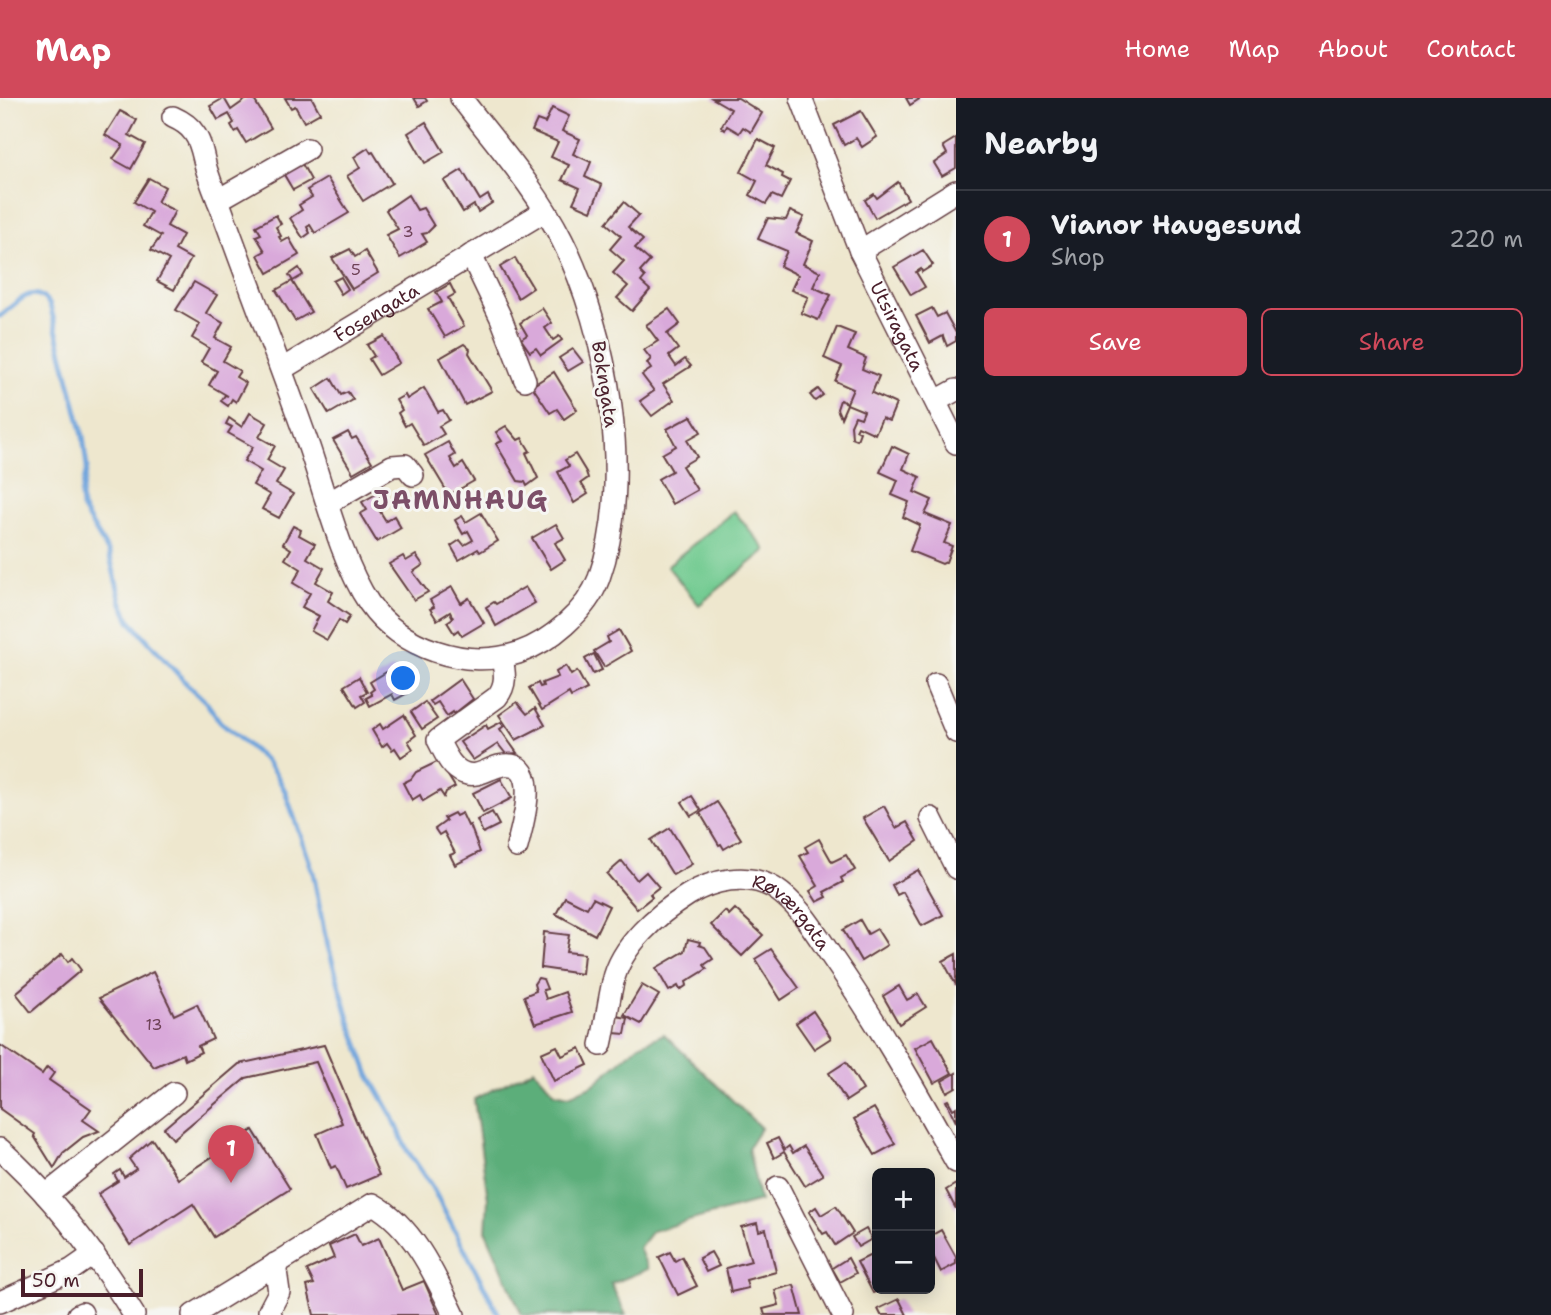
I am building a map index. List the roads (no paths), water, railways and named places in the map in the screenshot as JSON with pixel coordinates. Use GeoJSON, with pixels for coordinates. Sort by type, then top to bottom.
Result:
{"type":"FeatureCollection","features":[{"type":"Feature","properties":{"kind":"street","name":"Bokngata"},"geometry":{"type":"LineString","coordinates":[[173,117],[184,122],[198,137],[218,200],[282,369],[354,575],[370,605],[399,634],[430,649],[455,656],[502,658],[524,651],[573,618],[598,582],[610,541],[614,482],[613,414],[604,361],[586,295],[562,239],[526,182],[461,98]]}},
{"type":"Feature","properties":{"kind":"street","name":"Utsiragata"},"geometry":{"type":"LineString","coordinates":[[808,100],[860,251],[956,443]]}},
{"type":"Feature","properties":{"kind":"street"},"geometry":{"type":"LineString","coordinates":[[218,200],[307,149]]}},
{"type":"Feature","properties":{"kind":"street"},"geometry":{"type":"LineString","coordinates":[[860,251],[956,191]]}},
{"type":"Feature","properties":{"kind":"street","name":"Fosengata"},"geometry":{"type":"LineString","coordinates":[[282,369],[545,211]]}},
{"type":"Feature","properties":{"kind":"street"},"geometry":{"type":"LineString","coordinates":[[471,255],[501,318],[525,380]]}},
{"type":"Feature","properties":{"kind":"street"},"geometry":{"type":"LineString","coordinates":[[936,401],[956,390]]}},
{"type":"Feature","properties":{"kind":"street"},"geometry":{"type":"LineString","coordinates":[[328,503],[392,466],[405,465],[413,475]]}},
{"type":"Feature","properties":{"kind":"street"},"geometry":{"type":"LineString","coordinates":[[502,658],[505,683],[498,697],[438,740],[451,764],[464,774],[482,773],[506,765],[520,769],[528,789],[517,847]]}},
{"type":"Feature","properties":{"kind":"street"},"geometry":{"type":"LineString","coordinates":[[936,684],[952,718]]}},
{"type":"Feature","properties":{"kind":"street"},"geometry":{"type":"LineString","coordinates":[[931,818],[956,869]]}},
{"type":"Feature","properties":{"kind":"street","name":"Røværgata"},"geometry":{"type":"LineString","coordinates":[[601,1045],[613,982],[619,965],[645,930],[671,906],[702,887],[725,880],[748,880],[771,887],[789,900],[804,916],[850,982],[915,1088],[956,1162]]}},
{"type":"Feature","properties":{"kind":"street"},"geometry":{"type":"LineString","coordinates":[[46,1195],[174,1093]]}},
{"type":"Feature","properties":{"kind":"street"},"geometry":{"type":"LineString","coordinates":[[0,1149],[46,1195],[94,1254],[134,1315]]}},
{"type":"Feature","properties":{"kind":"street"},"geometry":{"type":"LineString","coordinates":[[778,1187],[843,1315]]}},
{"type":"Feature","properties":{"kind":"street"},"geometry":{"type":"LineString","coordinates":[[193,1315],[373,1204],[389,1213],[419,1250],[454,1315]]}},
{"type":"Feature","properties":{"kind":"street"},"geometry":{"type":"LineString","coordinates":[[7,1306],[94,1254]]}},
{"type":"Feature","properties":{"kind":"street"},"geometry":{"type":"LineString","coordinates":[[271,1315],[269,1311],[279,1292],[275,1264]]}},
{"type":"Feature","properties":{"kind":"waterway"},"geometry":{"type":"LineString","coordinates":[[0,316],[19,300],[31,295],[44,298],[50,305],[83,436],[87,468],[81,495],[82,508],[109,553],[121,601],[130,621],[206,702],[220,722],[265,760],[276,774],[285,791],[313,872],[325,936],[349,1019],[369,1075],[393,1117],[407,1150],[432,1187],[499,1315]]}},
{"type":"Feature","properties":{"kind":"place","name":"Vianor Haugesund"},"geometry":{"type":"Point","coordinates":[231,1183]}},
{"type":"Feature","properties":{"kind":"district","name":"JAMNHAUG"},"geometry":{"type":"Point","coordinates":[461,499]}}]}
